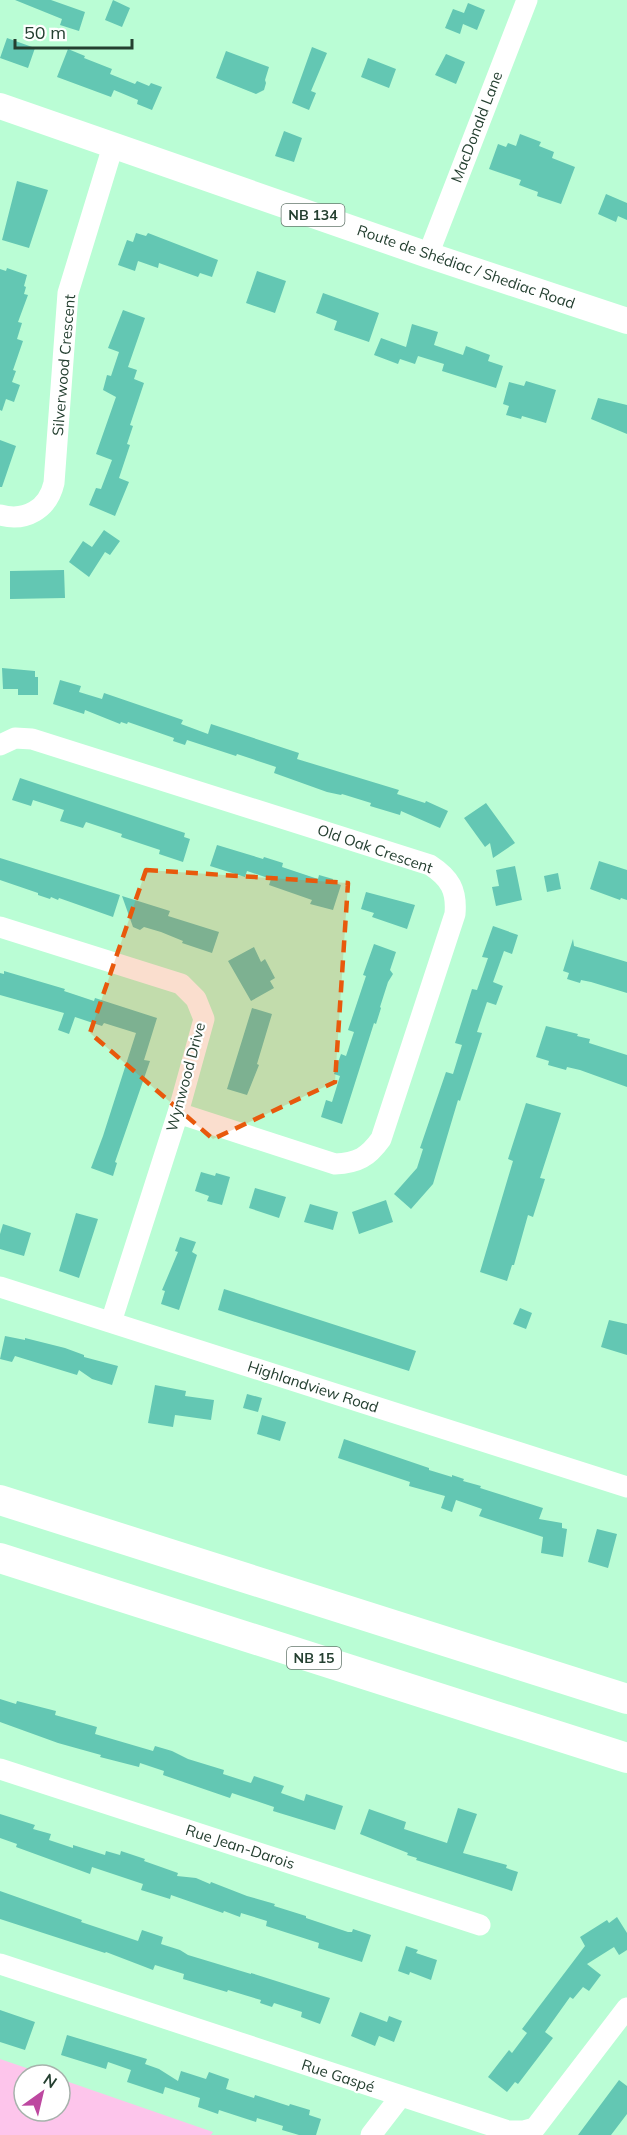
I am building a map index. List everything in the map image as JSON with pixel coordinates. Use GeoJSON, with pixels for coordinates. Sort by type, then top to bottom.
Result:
{"type":"FeatureCollection","features":[{"type":"Feature","properties":{"kind":"highway"},"geometry":{"type":"LineString","coordinates":[[0,1500],[627,1699]]}},
{"type":"Feature","properties":{"kind":"highway","name":"NB 15"},"geometry":{"type":"LineString","coordinates":[[0,1557],[627,1758]]}},
{"type":"Feature","properties":{"kind":"main road","name":"Route de Shédiac / Shediac Road"},"geometry":{"type":"LineString","coordinates":[[0,105],[428,255],[627,321]]}},
{"type":"Feature","properties":{"kind":"street","name":"MacDonald Lane"},"geometry":{"type":"LineString","coordinates":[[428,255],[527,0]]}},
{"type":"Feature","properties":{"kind":"street","name":"Silverwood Crescent"},"geometry":{"type":"LineString","coordinates":[[0,515],[22,518],[34,513],[51,494],[54,483],[68,293],[113,146]]}},
{"type":"Feature","properties":{"kind":"street","name":"Old Oak Crescent"},"geometry":{"type":"LineString","coordinates":[[0,745],[15,738],[43,742],[430,865],[443,873],[452,886],[456,900],[455,914],[381,1138],[372,1151],[350,1164],[335,1164],[178,1113]]}},
{"type":"Feature","properties":{"kind":"street","name":"Wynwood Drive"},"geometry":{"type":"LineString","coordinates":[[0,927],[181,984],[196,999],[204,1019],[178,1113],[111,1322]]}},
{"type":"Feature","properties":{"kind":"street","name":"Highlandview Road"},"geometry":{"type":"LineString","coordinates":[[0,1287],[627,1487]]}},
{"type":"Feature","properties":{"kind":"street","name":"Rue Jean-Darois"},"geometry":{"type":"LineString","coordinates":[[0,1769],[480,1925]]}},
{"type":"Feature","properties":{"kind":"street","name":"Rue Gaspé"},"geometry":{"type":"LineString","coordinates":[[0,1964],[508,2131],[524,2132],[535,2128],[627,2008]]}},
{"type":"Feature","properties":{"kind":"street"},"geometry":{"type":"LineString","coordinates":[[371,2135],[401,2096]]}},
{"type":"Feature","properties":{"kind":"highlighted area"},"geometry":{"type":"Polygon","coordinates":[[[146,870],[348,883],[335,1082],[213,1139],[90,1033],[146,870]]]}},
{"type":"Feature","properties":{"kind":"shaded area"},"geometry":{"type":"Polygon","coordinates":[[[0,2059],[12,2063],[12,2123],[72,2123],[72,2083],[213,2132],[211,2135],[0,2135],[0,2059]]]}},
{"type":"Feature","properties":{"kind":"building"},"geometry":{"type":"Polygon","coordinates":[[[15,0],[51,0],[85,12],[79,31],[60,25],[62,19],[15,0]]]}},
{"type":"Feature","properties":{"kind":"building"},"geometry":{"type":"Polygon","coordinates":[[[113,0],[130,8],[122,27],[105,20],[113,0]]]}},
{"type":"Feature","properties":{"kind":"building"},"geometry":{"type":"Polygon","coordinates":[[[468,3],[485,10],[477,30],[463,24],[460,34],[445,28],[453,9],[464,13],[468,3]]]}},
{"type":"Feature","properties":{"kind":"building"},"geometry":{"type":"Polygon","coordinates":[[[7,38],[35,48],[28,68],[0,58],[7,38]]]}},
{"type":"Feature","properties":{"kind":"building"},"geometry":{"type":"Polygon","coordinates":[[[312,47],[327,53],[311,91],[316,93],[309,110],[292,103],[312,47]]]}},
{"type":"Feature","properties":{"kind":"building"},"geometry":{"type":"Polygon","coordinates":[[[68,49],[112,69],[110,74],[135,84],[137,81],[149,86],[151,83],[162,87],[152,110],[137,104],[138,100],[114,90],[111,97],[57,77],[68,49]]]}},
{"type":"Feature","properties":{"kind":"building"},"geometry":{"type":"Polygon","coordinates":[[[226,51],[269,67],[264,90],[256,94],[216,78],[226,51]]]}},
{"type":"Feature","properties":{"kind":"building"},"geometry":{"type":"Polygon","coordinates":[[[446,54],[465,62],[456,84],[435,75],[446,54]]]}},
{"type":"Feature","properties":{"kind":"building"},"geometry":{"type":"Polygon","coordinates":[[[368,58],[396,69],[389,88],[361,77],[368,58]]]}},
{"type":"Feature","properties":{"kind":"building"},"geometry":{"type":"Polygon","coordinates":[[[284,131],[302,138],[294,162],[275,156],[284,131]]]}},
{"type":"Feature","properties":{"kind":"building"},"geometry":{"type":"Polygon","coordinates":[[[520,134],[541,142],[539,146],[554,152],[552,158],[575,167],[561,204],[537,196],[538,192],[519,185],[521,180],[489,169],[498,144],[506,147],[508,143],[516,146],[520,134]]]}},
{"type":"Feature","properties":{"kind":"building"},"geometry":{"type":"Polygon","coordinates":[[[17,181],[48,190],[29,248],[2,240],[17,181]]]}},
{"type":"Feature","properties":{"kind":"building"},"geometry":{"type":"Polygon","coordinates":[[[606,194],[627,203],[627,220],[618,216],[616,222],[598,214],[606,194]]]}},
{"type":"Feature","properties":{"kind":"building"},"geometry":{"type":"Polygon","coordinates":[[[136,233],[146,236],[148,233],[218,260],[212,277],[200,273],[198,277],[159,263],[158,268],[138,261],[135,271],[118,265],[127,240],[133,242],[136,233]]]}},
{"type":"Feature","properties":{"kind":"building"},"geometry":{"type":"Polygon","coordinates":[[[7,268],[27,275],[24,294],[28,295],[18,322],[22,323],[17,339],[23,341],[13,370],[16,371],[12,382],[20,385],[14,402],[6,399],[2,411],[0,410],[0,269],[6,271],[7,268]]]}},
{"type":"Feature","properties":{"kind":"building"},"geometry":{"type":"Polygon","coordinates":[[[257,271],[286,281],[275,313],[246,303],[257,271]]]}},
{"type":"Feature","properties":{"kind":"building"},"geometry":{"type":"Polygon","coordinates":[[[323,293],[379,313],[369,342],[334,330],[337,321],[316,313],[323,293]]]}},
{"type":"Feature","properties":{"kind":"building"},"geometry":{"type":"Polygon","coordinates":[[[123,310],[145,318],[128,367],[137,370],[134,379],[144,383],[130,425],[133,426],[127,444],[130,445],[119,478],[129,482],[115,516],[89,505],[96,488],[101,489],[112,460],[96,454],[116,397],[103,390],[107,375],[111,376],[119,352],[108,348],[123,310]]]}},
{"type":"Feature","properties":{"kind":"building"},"geometry":{"type":"Polygon","coordinates":[[[412,324],[438,332],[434,345],[463,355],[466,346],[490,355],[488,361],[503,366],[496,388],[442,371],[444,364],[418,356],[415,364],[400,359],[398,364],[374,355],[381,338],[406,347],[412,324]]]}},
{"type":"Feature","properties":{"kind":"building"},"geometry":{"type":"Polygon","coordinates":[[[526,381],[556,390],[546,423],[522,416],[521,419],[506,415],[509,406],[503,404],[509,382],[524,386],[526,381]]]}},
{"type":"Feature","properties":{"kind":"building"},"geometry":{"type":"Polygon","coordinates":[[[598,398],[627,405],[627,434],[591,419],[598,398]]]}},
{"type":"Feature","properties":{"kind":"building"},"geometry":{"type":"Polygon","coordinates":[[[0,440],[16,446],[2,487],[0,487],[0,440]]]}},
{"type":"Feature","properties":{"kind":"building"},"geometry":{"type":"Polygon","coordinates":[[[104,530],[120,541],[110,555],[105,552],[89,577],[69,562],[83,541],[92,547],[104,530]]]}},
{"type":"Feature","properties":{"kind":"building"},"geometry":{"type":"Polygon","coordinates":[[[64,570],[65,598],[10,599],[10,571],[64,570]]]}},
{"type":"Feature","properties":{"kind":"building"},"geometry":{"type":"Polygon","coordinates":[[[2,668],[35,671],[35,677],[38,677],[38,695],[18,695],[18,689],[3,689],[2,668]]]}},
{"type":"Feature","properties":{"kind":"building"},"geometry":{"type":"Polygon","coordinates":[[[60,680],[81,686],[79,692],[102,699],[104,693],[183,720],[181,724],[208,734],[211,724],[299,753],[297,759],[399,790],[397,794],[425,803],[426,801],[448,811],[440,828],[401,811],[400,815],[370,806],[371,803],[327,792],[274,773],[276,767],[237,754],[236,756],[187,740],[185,745],[173,741],[174,738],[128,722],[120,724],[85,710],[84,714],[53,704],[60,680]]]}},
{"type":"Feature","properties":{"kind":"building"},"geometry":{"type":"Polygon","coordinates":[[[20,778],[185,833],[184,837],[190,839],[183,862],[159,854],[160,850],[121,837],[122,834],[86,822],[83,828],[60,821],[64,810],[33,800],[31,806],[12,800],[20,778]]]}},
{"type":"Feature","properties":{"kind":"building"},"geometry":{"type":"Polygon","coordinates":[[[486,803],[515,843],[493,858],[490,843],[485,847],[464,818],[486,803]]]}},
{"type":"Feature","properties":{"kind":"building"},"geometry":{"type":"Polygon","coordinates":[[[217,845],[283,863],[282,867],[318,879],[319,875],[333,879],[332,882],[341,885],[333,910],[310,904],[312,900],[269,885],[271,879],[247,871],[245,877],[210,866],[217,845]]]}},
{"type":"Feature","properties":{"kind":"building"},"geometry":{"type":"Polygon","coordinates":[[[0,858],[120,895],[113,917],[59,898],[58,900],[51,897],[50,899],[0,880],[0,858]]]}},
{"type":"Feature","properties":{"kind":"building"},"geometry":{"type":"Polygon","coordinates":[[[599,861],[627,870],[627,900],[621,898],[620,900],[590,889],[599,861]]]}},
{"type":"Feature","properties":{"kind":"building"},"geometry":{"type":"Polygon","coordinates":[[[515,866],[522,900],[496,906],[492,887],[499,886],[496,870],[515,866]]]}},
{"type":"Feature","properties":{"kind":"building"},"geometry":{"type":"Polygon","coordinates":[[[558,873],[561,889],[547,892],[544,876],[558,873]]]}},
{"type":"Feature","properties":{"kind":"building"},"geometry":{"type":"Polygon","coordinates":[[[366,892],[415,905],[407,929],[372,917],[374,913],[361,909],[366,892]]]}},
{"type":"Feature","properties":{"kind":"building"},"geometry":{"type":"Polygon","coordinates":[[[122,896],[170,911],[168,916],[219,932],[212,953],[182,943],[183,941],[161,932],[144,927],[140,930],[133,927],[122,896]]]}},
{"type":"Feature","properties":{"kind":"building"},"geometry":{"type":"Polygon","coordinates":[[[493,926],[518,935],[512,954],[504,951],[493,982],[503,986],[496,1005],[487,1002],[477,1032],[482,1033],[460,1101],[458,1100],[433,1184],[411,1209],[394,1194],[417,1168],[423,1149],[420,1148],[446,1072],[453,1074],[462,1045],[455,1043],[472,989],[477,990],[488,958],[482,957],[493,926]]]}},
{"type":"Feature","properties":{"kind":"building"},"geometry":{"type":"Polygon","coordinates":[[[573,939],[574,946],[627,962],[627,993],[591,982],[581,980],[580,983],[567,979],[569,973],[563,971],[573,939]]]}},
{"type":"Feature","properties":{"kind":"building"},"geometry":{"type":"Polygon","coordinates":[[[374,944],[396,952],[390,970],[393,974],[388,982],[376,1024],[374,1023],[342,1124],[321,1117],[326,1100],[332,1102],[340,1076],[334,1074],[341,1054],[346,1056],[354,1032],[348,1030],[374,944]]]}},
{"type":"Feature","properties":{"kind":"building"},"geometry":{"type":"Polygon","coordinates":[[[254,947],[261,962],[265,959],[275,978],[270,981],[274,988],[251,1001],[228,961],[254,947]]]}},
{"type":"Feature","properties":{"kind":"building"},"geometry":{"type":"Polygon","coordinates":[[[4,971],[65,989],[64,991],[94,1001],[95,998],[157,1018],[144,1060],[150,1061],[115,1162],[117,1163],[113,1176],[91,1168],[136,1033],[104,1023],[102,1026],[75,1017],[69,1034],[58,1030],[64,1013],[0,995],[0,973],[4,974],[4,971]]]}},
{"type":"Feature","properties":{"kind":"building"},"geometry":{"type":"Polygon","coordinates":[[[252,1008],[272,1014],[257,1064],[259,1065],[247,1095],[227,1089],[252,1008]]]}},
{"type":"Feature","properties":{"kind":"building"},"geometry":{"type":"Polygon","coordinates":[[[546,1026],[578,1034],[577,1036],[590,1039],[589,1043],[627,1055],[627,1087],[580,1070],[567,1067],[566,1070],[548,1065],[549,1061],[536,1057],[546,1026]]]}},
{"type":"Feature","properties":{"kind":"building"},"geometry":{"type":"Polygon","coordinates":[[[526,1103],[561,1113],[540,1178],[545,1179],[533,1217],[528,1215],[514,1265],[512,1265],[507,1281],[480,1272],[513,1161],[508,1159],[526,1103]]]}},
{"type":"Feature","properties":{"kind":"building"},"geometry":{"type":"Polygon","coordinates":[[[201,1172],[230,1177],[222,1205],[207,1201],[209,1196],[195,1191],[201,1172]]]}},
{"type":"Feature","properties":{"kind":"building"},"geometry":{"type":"Polygon","coordinates":[[[255,1188],[286,1197],[279,1218],[249,1208],[255,1188]]]}},
{"type":"Feature","properties":{"kind":"building"},"geometry":{"type":"Polygon","coordinates":[[[386,1200],[393,1222],[359,1234],[352,1212],[386,1200]]]}},
{"type":"Feature","properties":{"kind":"building"},"geometry":{"type":"Polygon","coordinates":[[[310,1204],[338,1212],[333,1230],[304,1222],[310,1204]]]}},
{"type":"Feature","properties":{"kind":"building"},"geometry":{"type":"Polygon","coordinates":[[[76,1213],[98,1219],[79,1278],[59,1271],[76,1213]]]}},
{"type":"Feature","properties":{"kind":"building"},"geometry":{"type":"Polygon","coordinates":[[[3,1224],[31,1233],[24,1256],[0,1249],[3,1224]]]}},
{"type":"Feature","properties":{"kind":"building"},"geometry":{"type":"Polygon","coordinates":[[[180,1237],[196,1242],[192,1252],[197,1255],[179,1310],[161,1304],[165,1291],[162,1290],[178,1252],[175,1251],[180,1237]]]}},
{"type":"Feature","properties":{"kind":"building"},"geometry":{"type":"Polygon","coordinates":[[[224,1289],[416,1351],[409,1371],[218,1310],[224,1289]]]}},
{"type":"Feature","properties":{"kind":"building"},"geometry":{"type":"Polygon","coordinates":[[[520,1308],[532,1313],[526,1329],[513,1324],[520,1308]]]}},
{"type":"Feature","properties":{"kind":"building"},"geometry":{"type":"Polygon","coordinates":[[[609,1320],[627,1324],[627,1355],[601,1347],[609,1320]]]}},
{"type":"Feature","properties":{"kind":"building"},"geometry":{"type":"Polygon","coordinates":[[[5,1336],[25,1340],[25,1338],[65,1348],[84,1355],[84,1357],[118,1366],[112,1385],[92,1379],[79,1370],[77,1375],[15,1356],[12,1362],[0,1359],[5,1336]]]}},
{"type":"Feature","properties":{"kind":"building"},"geometry":{"type":"Polygon","coordinates":[[[155,1385],[186,1391],[185,1396],[214,1400],[211,1420],[175,1415],[173,1427],[148,1423],[155,1385]]]}},
{"type":"Feature","properties":{"kind":"building"},"geometry":{"type":"Polygon","coordinates":[[[247,1394],[262,1398],[258,1412],[243,1408],[247,1394]]]}},
{"type":"Feature","properties":{"kind":"building"},"geometry":{"type":"Polygon","coordinates":[[[262,1415],[286,1422],[280,1441],[257,1434],[262,1415]]]}},
{"type":"Feature","properties":{"kind":"building"},"geometry":{"type":"Polygon","coordinates":[[[344,1439],[543,1508],[539,1519],[562,1523],[562,1528],[567,1529],[563,1557],[541,1553],[543,1537],[479,1516],[482,1509],[456,1500],[452,1512],[441,1508],[445,1496],[409,1486],[410,1482],[338,1458],[344,1439]]]}},
{"type":"Feature","properties":{"kind":"building"},"geometry":{"type":"Polygon","coordinates":[[[597,1529],[617,1534],[608,1568],[588,1562],[597,1529]]]}},
{"type":"Feature","properties":{"kind":"building"},"geometry":{"type":"Polygon","coordinates":[[[0,1699],[56,1711],[55,1715],[97,1727],[95,1734],[153,1751],[155,1746],[172,1751],[188,1759],[224,1770],[223,1774],[251,1783],[254,1776],[284,1786],[281,1793],[304,1801],[306,1794],[343,1806],[335,1830],[273,1811],[274,1807],[232,1793],[230,1798],[163,1775],[164,1771],[140,1763],[139,1767],[100,1757],[101,1755],[58,1743],[0,1722],[0,1699]]]}},
{"type":"Feature","properties":{"kind":"building"},"geometry":{"type":"Polygon","coordinates":[[[458,1808],[477,1814],[463,1853],[507,1865],[506,1868],[518,1872],[512,1891],[416,1860],[417,1858],[407,1855],[408,1853],[360,1834],[369,1809],[406,1822],[404,1829],[447,1843],[458,1808]]]}},
{"type":"Feature","properties":{"kind":"building"},"geometry":{"type":"Polygon","coordinates":[[[0,1814],[35,1825],[33,1829],[51,1834],[49,1840],[73,1848],[73,1845],[105,1855],[106,1851],[120,1855],[121,1851],[178,1873],[177,1876],[196,1878],[210,1884],[211,1882],[348,1932],[352,1932],[353,1929],[371,1935],[362,1962],[318,1948],[319,1943],[266,1926],[267,1921],[241,1913],[240,1917],[224,1911],[223,1913],[171,1895],[170,1899],[141,1890],[143,1884],[92,1867],[90,1874],[16,1847],[17,1844],[0,1838],[0,1814]]]}},
{"type":"Feature","properties":{"kind":"building"},"geometry":{"type":"Polygon","coordinates":[[[0,1891],[138,1941],[142,1930],[163,1937],[161,1944],[188,1955],[330,1998],[320,2024],[301,2017],[302,2012],[274,2003],[272,2007],[260,2003],[261,2000],[183,1979],[184,1974],[155,1965],[153,1970],[106,1952],[0,1919],[0,1891]]]}},
{"type":"Feature","properties":{"kind":"building"},"geometry":{"type":"Polygon","coordinates":[[[617,1917],[627,1933],[627,1950],[619,1955],[614,1947],[587,1964],[601,1975],[589,1991],[583,1987],[573,1999],[570,1997],[545,2032],[553,2038],[518,2084],[515,2082],[507,2092],[488,2077],[509,2050],[512,2053],[527,2033],[522,2029],[585,1946],[580,1937],[607,1920],[609,1923],[617,1917]]]}},
{"type":"Feature","properties":{"kind":"building"},"geometry":{"type":"Polygon","coordinates":[[[406,1946],[418,1950],[416,1953],[437,1960],[431,1980],[410,1972],[409,1975],[398,1971],[406,1946]]]}},
{"type":"Feature","properties":{"kind":"building"},"geometry":{"type":"Polygon","coordinates":[[[0,2010],[35,2022],[25,2050],[0,2042],[0,2010]]]}},
{"type":"Feature","properties":{"kind":"building"},"geometry":{"type":"Polygon","coordinates":[[[360,2012],[387,2022],[389,2016],[402,2021],[394,2042],[379,2036],[375,2046],[351,2036],[360,2012]]]}},
{"type":"Feature","properties":{"kind":"building"},"geometry":{"type":"Polygon","coordinates":[[[67,2035],[147,2059],[145,2064],[159,2069],[178,2081],[181,2071],[206,2079],[209,2072],[229,2079],[226,2089],[254,2098],[255,2095],[310,2110],[309,2115],[321,2119],[316,2135],[299,2135],[282,2130],[283,2126],[257,2118],[256,2122],[219,2110],[218,2114],[198,2107],[200,2098],[165,2087],[163,2094],[127,2082],[131,2070],[108,2062],[106,2069],[61,2055],[67,2035]]]}},
{"type":"Feature","properties":{"kind":"building"},"geometry":{"type":"Polygon","coordinates":[[[619,2080],[627,2086],[627,2114],[611,2135],[578,2135],[619,2080]]]}}]}
